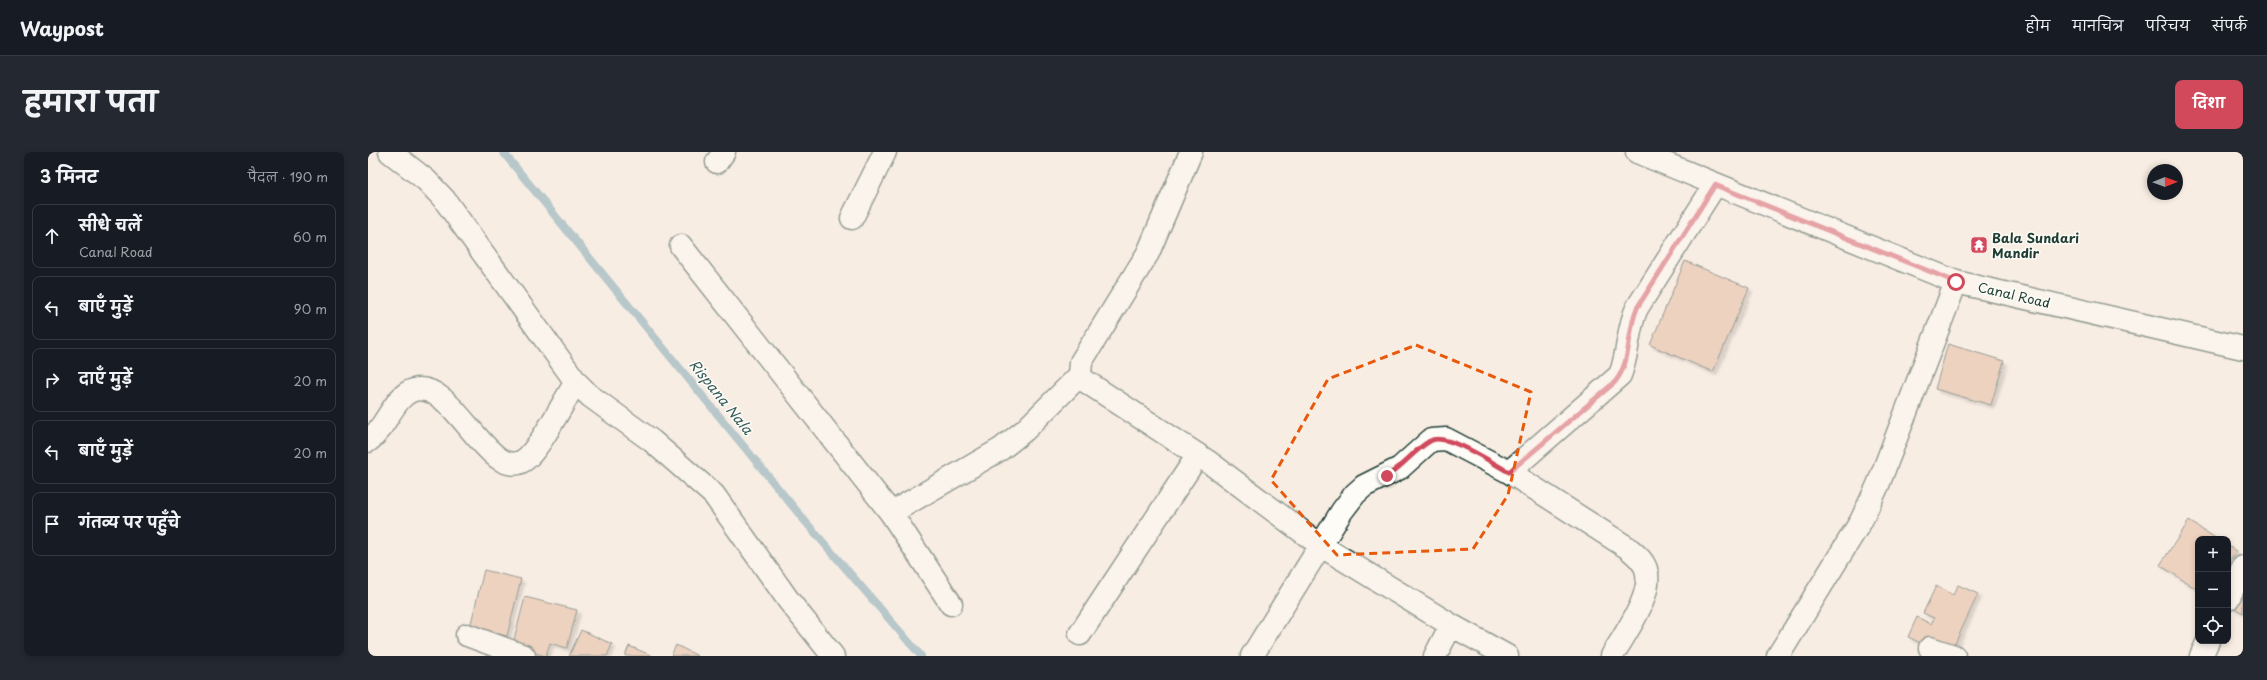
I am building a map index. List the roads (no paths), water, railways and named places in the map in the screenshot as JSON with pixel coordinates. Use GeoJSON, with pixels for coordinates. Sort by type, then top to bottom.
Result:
{"type":"FeatureCollection","features":[{"type":"Feature","properties":{"kind":"street"},"geometry":{"type":"LineString","coordinates":[[390,152],[426,180],[444,199],[576,382],[590,396],[652,441],[714,495],[789,601],[833,656]]}},
{"type":"Feature","properties":{"kind":"street"},"geometry":{"type":"LineString","coordinates":[[852,218],[885,152]]}},
{"type":"Feature","properties":{"kind":"street"},"geometry":{"type":"LineString","coordinates":[[890,513],[1001,449],[1026,430],[1080,375],[1081,362],[1148,253],[1191,152]]}},
{"type":"Feature","properties":{"kind":"street","name":"Canal Road"},"geometry":{"type":"LineString","coordinates":[[1637,152],[1956,282],[2243,348]]}},
{"type":"Feature","properties":{"kind":"street"},"geometry":{"type":"LineString","coordinates":[[1509,472],[1620,375],[1625,362],[1630,327],[1637,308],[1715,185]]}},
{"type":"Feature","properties":{"kind":"street"},"geometry":{"type":"LineString","coordinates":[[681,246],[890,513],[951,604]]}},
{"type":"Feature","properties":{"kind":"street"},"geometry":{"type":"LineString","coordinates":[[1778,656],[1861,521],[1878,485],[1956,282]]}},
{"type":"Feature","properties":{"kind":"street"},"geometry":{"type":"LineString","coordinates":[[1080,375],[1086,383],[1198,455],[1320,545],[1450,625],[1507,656]]}},
{"type":"Feature","properties":{"kind":"street"},"geometry":{"type":"LineString","coordinates":[[368,441],[406,393],[419,388],[428,389],[444,400],[494,457],[512,464],[522,462],[535,447],[576,382]]}},
{"type":"Feature","properties":{"kind":"street"},"geometry":{"type":"LineString","coordinates":[[1252,656],[1320,545],[1354,494],[1364,486],[1400,468],[1431,440],[1446,439],[1509,472],[1628,548],[1641,560],[1648,579],[1646,591],[1612,656]]}},
{"type":"Feature","properties":{"kind":"street"},"geometry":{"type":"LineString","coordinates":[[1080,634],[1198,455]]}},
{"type":"Feature","properties":{"kind":"street"},"geometry":{"type":"LineString","coordinates":[[2231,593],[2243,567]]}},
{"type":"Feature","properties":{"kind":"street"},"geometry":{"type":"LineString","coordinates":[[1435,656],[1450,625]]}},
{"type":"Feature","properties":{"kind":"street"},"geometry":{"type":"LineString","coordinates":[[466,636],[524,656]]}},
{"type":"Feature","properties":{"kind":"street"},"geometry":{"type":"LineString","coordinates":[[2201,656],[2207,644]]}},
{"type":"Feature","properties":{"kind":"street"},"geometry":{"type":"LineString","coordinates":[[1930,648],[1954,656]]}},
{"type":"Feature","properties":{"kind":"waterway","name":"Rispana Nala"},"geometry":{"type":"LineString","coordinates":[[503,152],[804,520],[921,656]]}},
{"type":"Feature","properties":{"kind":"place","name":"Bala Sundari Mandir"},"geometry":{"type":"Point","coordinates":[1979,245]}}]}
